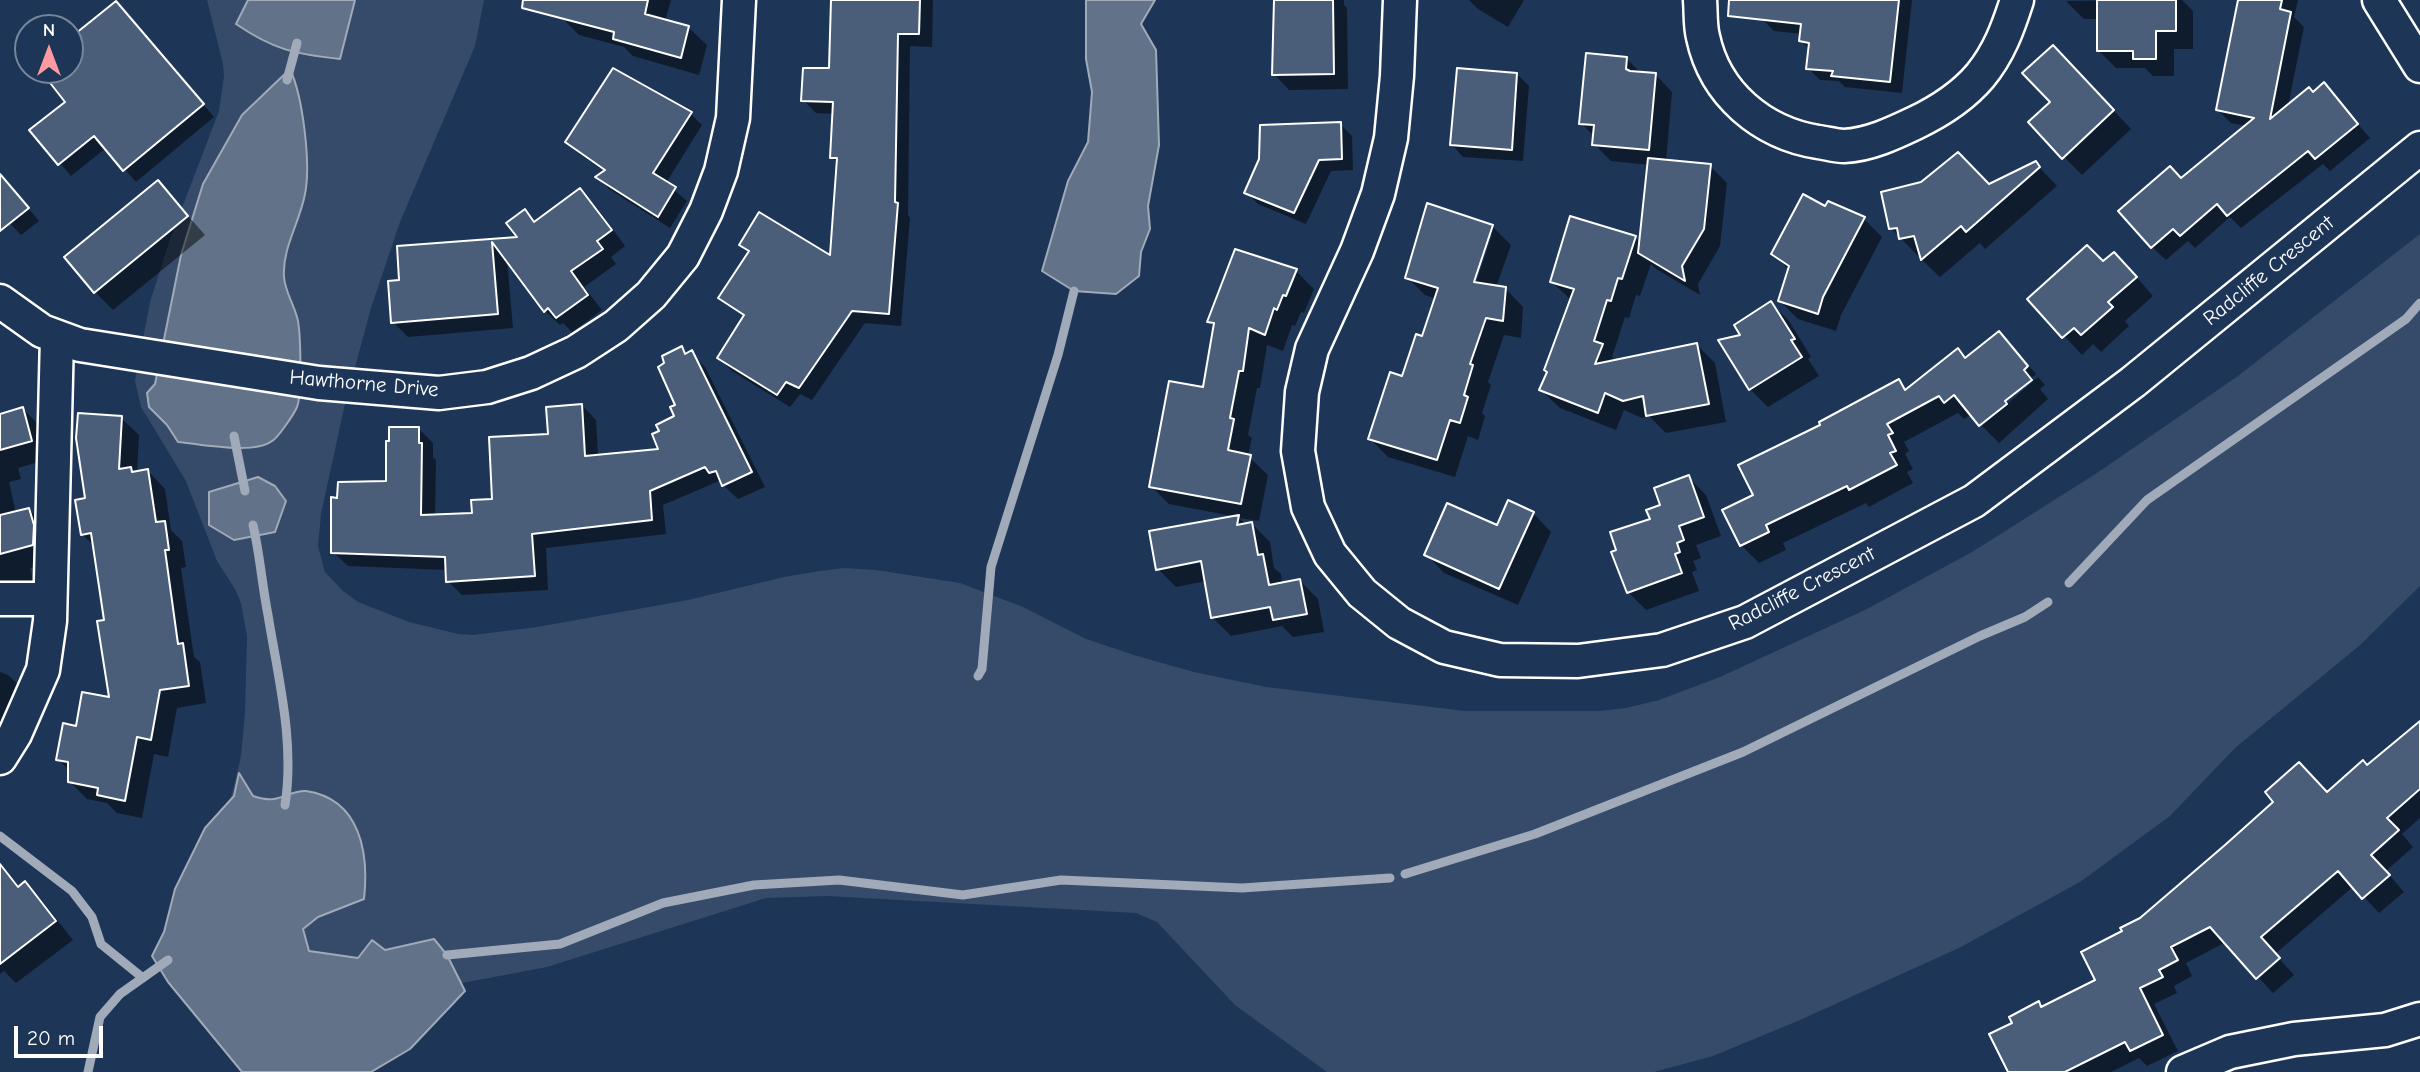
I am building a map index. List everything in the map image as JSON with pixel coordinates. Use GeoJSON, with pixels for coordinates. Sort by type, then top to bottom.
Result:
{"type":"FeatureCollection","features":[{"type":"Feature","properties":{"kind":"street","name":"Hawthorne Drive"},"geometry":{"type":"LineString","coordinates":[[0,301],[41,331],[80,345],[319,383],[439,393],[487,387],[531,373],[576,352],[616,326],[651,295],[683,257],[722,171],[733,118],[739,0]]}},
{"type":"Feature","properties":{"kind":"street","name":"Radcliffe Crescent"},"geometry":{"type":"LineString","coordinates":[[1400,0],[1391,138],[1378,194],[1361,240],[1312,349],[1302,392],[1298,451],[1308,507],[1330,554],[1362,593],[1399,623],[1444,647],[1500,660],[1578,661],[1662,650],[1698,638],[1745,622],[1974,501],[2133,382],[2420,148]]}},
{"type":"Feature","properties":{"kind":"street"},"geometry":{"type":"LineString","coordinates":[[1700,0],[1703,37],[1714,69],[1732,98],[1758,120],[1801,139],[1844,146],[1890,136],[1936,113],[1952,101],[1979,78],[2005,39],[2017,0]]}},
{"type":"Feature","properties":{"kind":"street"},"geometry":{"type":"LineString","coordinates":[[2379,0],[2420,66]]}},
{"type":"Feature","properties":{"kind":"street"},"geometry":{"type":"LineString","coordinates":[[0,758],[15,734],[43,670],[50,599],[57,337]]}},
{"type":"Feature","properties":{"kind":"street"},"geometry":{"type":"LineString","coordinates":[[0,599],[50,599]]}},
{"type":"Feature","properties":{"kind":"street"},"geometry":{"type":"LineString","coordinates":[[2183,1072],[2230,1052],[2294,1039],[2385,1030],[2420,1019]]}},
{"type":"Feature","properties":{"kind":"shaded area"},"geometry":{"type":"Polygon","coordinates":[[[207,0],[484,0],[475,46],[400,222],[371,308],[344,408],[321,514],[318,546],[325,572],[358,602],[409,622],[473,635],[537,627],[688,600],[820,571],[843,568],[876,570],[960,583],[1023,607],[1086,639],[1194,672],[1266,687],[1465,711],[1600,711],[1626,708],[1659,700],[1720,677],[1867,609],[1972,552],[2097,473],[2238,376],[2420,234],[2420,586],[2359,646],[2235,748],[2170,816],[2080,882],[1959,948],[1800,1020],[1713,1056],[1654,1072],[1327,1072],[1235,1005],[1157,922],[1136,913],[827,896],[766,898],[547,967],[425,990],[313,1024],[221,839],[241,756],[245,713],[247,636],[241,603],[217,561],[186,481],[141,407],[135,381],[150,302],[170,239],[219,111],[223,64],[207,0]]]}},
{"type":"Feature","properties":{"kind":"shaded area"},"geometry":{"type":"Polygon","coordinates":[[[248,0],[355,0],[340,59],[285,49],[250,33],[236,24],[248,0]]]}},
{"type":"Feature","properties":{"kind":"shaded area"},"geometry":{"type":"Polygon","coordinates":[[[1086,0],[1155,0],[1141,24],[1156,50],[1159,145],[1148,206],[1150,229],[1141,252],[1139,276],[1116,294],[1074,291],[1042,271],[1068,181],[1088,142],[1092,92],[1086,59],[1086,0]]]}},
{"type":"Feature","properties":{"kind":"shaded area"},"geometry":{"type":"Polygon","coordinates":[[[290,69],[302,113],[307,166],[305,194],[284,266],[287,292],[297,317],[299,335],[300,377],[297,407],[278,435],[263,445],[240,448],[178,442],[167,425],[149,407],[147,393],[155,384],[181,255],[203,184],[242,115],[290,69]]]}},
{"type":"Feature","properties":{"kind":"shaded area"},"geometry":{"type":"Polygon","coordinates":[[[258,477],[275,486],[286,501],[275,532],[234,540],[209,525],[209,492],[258,477]]]}},
{"type":"Feature","properties":{"kind":"shaded area"},"geometry":{"type":"Polygon","coordinates":[[[239,773],[253,796],[274,799],[306,791],[324,796],[339,805],[358,831],[365,864],[364,899],[318,917],[303,929],[309,951],[358,958],[372,940],[385,950],[434,939],[447,955],[465,991],[410,1049],[371,1072],[242,1072],[168,982],[152,956],[164,932],[175,889],[205,828],[234,796],[239,773]]]}},
{"type":"Feature","properties":{"kind":"building"},"geometry":{"type":"Polygon","coordinates":[[[523,0],[648,0],[645,14],[689,26],[681,58],[613,39],[614,32],[522,8],[523,0]]]}},
{"type":"Feature","properties":{"kind":"building"},"geometry":{"type":"Polygon","coordinates":[[[831,0],[920,0],[919,34],[898,34],[895,202],[898,203],[889,314],[852,311],[799,388],[786,382],[777,395],[717,358],[744,315],[718,298],[749,251],[739,245],[759,212],[830,255],[837,158],[830,158],[833,102],[801,101],[803,68],[829,68],[831,0]]]}},
{"type":"Feature","properties":{"kind":"building"},"geometry":{"type":"Polygon","coordinates":[[[1274,0],[1333,0],[1334,74],[1272,75],[1274,0]]]}},
{"type":"Feature","properties":{"kind":"building"},"geometry":{"type":"Polygon","coordinates":[[[1729,0],[1899,0],[1890,82],[1831,76],[1833,71],[1806,69],[1809,43],[1799,41],[1801,24],[1728,16],[1729,0]]]}},
{"type":"Feature","properties":{"kind":"building"},"geometry":{"type":"Polygon","coordinates":[[[2097,0],[2176,0],[2176,31],[2156,31],[2156,59],[2133,59],[2133,51],[2097,51],[2097,0]]]}},
{"type":"Feature","properties":{"kind":"building"},"geometry":{"type":"Polygon","coordinates":[[[2238,0],[2282,0],[2280,9],[2291,12],[2270,119],[2309,87],[2313,92],[2324,82],[2358,124],[2315,159],[2308,151],[2227,216],[2217,204],[2180,236],[2173,229],[2151,248],[2118,211],[2170,166],[2181,178],[2254,118],[2216,110],[2238,0]]]}},
{"type":"Feature","properties":{"kind":"building"},"geometry":{"type":"Polygon","coordinates":[[[116,1],[204,104],[123,171],[94,136],[58,165],[29,130],[65,102],[51,84],[84,84],[84,27],[116,1]]]}},
{"type":"Feature","properties":{"kind":"building"},"geometry":{"type":"Polygon","coordinates":[[[2053,45],[2114,110],[2062,159],[2028,122],[2050,102],[2022,73],[2053,45]]]}},
{"type":"Feature","properties":{"kind":"building"},"geometry":{"type":"Polygon","coordinates":[[[1586,53],[1627,57],[1626,69],[1656,73],[1649,150],[1592,145],[1594,125],[1579,124],[1586,53]]]}},
{"type":"Feature","properties":{"kind":"building"},"geometry":{"type":"Polygon","coordinates":[[[613,68],[692,112],[653,173],[676,187],[658,217],[595,177],[605,170],[565,142],[613,68]]]}},
{"type":"Feature","properties":{"kind":"building"},"geometry":{"type":"Polygon","coordinates":[[[1457,68],[1517,73],[1512,150],[1450,145],[1457,68]]]}},
{"type":"Feature","properties":{"kind":"building"},"geometry":{"type":"Polygon","coordinates":[[[1341,122],[1342,159],[1319,160],[1294,213],[1244,193],[1259,159],[1260,125],[1341,122]]]}},
{"type":"Feature","properties":{"kind":"building"},"geometry":{"type":"Polygon","coordinates":[[[1958,152],[1989,184],[2036,161],[2040,167],[1966,232],[1961,226],[1921,260],[1914,236],[1899,239],[1897,228],[1889,229],[1881,192],[1921,182],[1958,152]]]}},
{"type":"Feature","properties":{"kind":"building"},"geometry":{"type":"Polygon","coordinates":[[[1648,158],[1711,164],[1704,229],[1682,266],[1685,281],[1638,253],[1648,158]]]}},
{"type":"Feature","properties":{"kind":"building"},"geometry":{"type":"Polygon","coordinates":[[[0,174],[29,208],[0,231],[0,174]]]}},
{"type":"Feature","properties":{"kind":"building"},"geometry":{"type":"Polygon","coordinates":[[[158,180],[188,216],[94,293],[64,257],[158,180]]]}},
{"type":"Feature","properties":{"kind":"building"},"geometry":{"type":"Polygon","coordinates":[[[580,188],[612,230],[597,241],[603,249],[571,271],[588,295],[556,318],[548,308],[544,312],[492,242],[498,314],[391,323],[388,281],[399,280],[397,246],[517,237],[506,223],[525,209],[534,222],[580,188]]]}},
{"type":"Feature","properties":{"kind":"building"},"geometry":{"type":"Polygon","coordinates":[[[1803,194],[1825,206],[1828,201],[1865,217],[1823,297],[1818,314],[1778,301],[1789,266],[1771,254],[1803,194]]]}},
{"type":"Feature","properties":{"kind":"building"},"geometry":{"type":"Polygon","coordinates":[[[1427,203],[1493,225],[1474,282],[1506,287],[1503,321],[1486,318],[1470,364],[1473,365],[1464,395],[1468,397],[1460,423],[1450,420],[1437,460],[1368,439],[1390,372],[1402,376],[1416,334],[1422,336],[1438,288],[1405,278],[1427,203]]]}},
{"type":"Feature","properties":{"kind":"building"},"geometry":{"type":"Polygon","coordinates":[[[1570,216],[1636,236],[1622,279],[1618,278],[1611,301],[1607,300],[1594,341],[1603,344],[1595,364],[1697,343],[1709,404],[1646,416],[1643,396],[1623,401],[1605,393],[1598,413],[1539,390],[1574,289],[1550,282],[1570,216]]]}},
{"type":"Feature","properties":{"kind":"building"},"geometry":{"type":"Polygon","coordinates":[[[2087,245],[2103,261],[2114,252],[2137,277],[2108,302],[2113,307],[2081,335],[2074,328],[2062,338],[2027,299],[2087,245]]]}},
{"type":"Feature","properties":{"kind":"building"},"geometry":{"type":"Polygon","coordinates":[[[1235,249],[1297,269],[1286,296],[1283,295],[1277,310],[1274,308],[1265,335],[1249,328],[1243,371],[1239,371],[1230,418],[1234,419],[1228,450],[1251,455],[1241,504],[1149,487],[1169,381],[1203,387],[1214,323],[1207,322],[1235,249]]]}},
{"type":"Feature","properties":{"kind":"building"},"geometry":{"type":"Polygon","coordinates":[[[1771,301],[1795,339],[1791,340],[1802,357],[1749,390],[1718,340],[1740,335],[1734,325],[1771,301]]]}},
{"type":"Feature","properties":{"kind":"building"},"geometry":{"type":"Polygon","coordinates":[[[1999,331],[2028,366],[2024,370],[2032,380],[2005,401],[2007,404],[1979,426],[1954,395],[1944,403],[1939,396],[1887,424],[1893,433],[1888,435],[1896,451],[1890,453],[1897,465],[1849,490],[1847,486],[1766,525],[1769,532],[1740,546],[1722,510],[1753,495],[1738,465],[1820,425],[1819,422],[1899,379],[1905,390],[1958,348],[1965,358],[1999,331]]]}},
{"type":"Feature","properties":{"kind":"building"},"geometry":{"type":"Polygon","coordinates":[[[682,346],[685,354],[692,350],[752,472],[722,486],[716,471],[709,473],[705,467],[650,491],[652,520],[532,534],[535,576],[446,582],[445,557],[331,553],[331,497],[337,498],[338,482],[386,481],[386,441],[389,441],[389,427],[419,427],[419,443],[422,443],[421,515],[472,513],[471,500],[492,499],[489,437],[548,434],[546,407],[582,404],[585,456],[658,449],[652,434],[659,431],[656,425],[674,416],[670,407],[675,405],[658,367],[664,363],[662,356],[682,346]]]}},
{"type":"Feature","properties":{"kind":"building"},"geometry":{"type":"Polygon","coordinates":[[[23,407],[32,441],[0,450],[0,414],[23,407]]]}},
{"type":"Feature","properties":{"kind":"building"},"geometry":{"type":"Polygon","coordinates":[[[78,413],[122,416],[119,469],[131,467],[132,472],[148,469],[156,522],[165,521],[169,550],[165,550],[178,644],[183,643],[189,686],[160,690],[151,740],[137,737],[125,801],[97,795],[98,788],[68,782],[68,762],[56,760],[63,723],[76,726],[82,692],[109,697],[97,621],[104,620],[91,533],[81,535],[75,500],[85,498],[76,438],[78,413]]]}},
{"type":"Feature","properties":{"kind":"building"},"geometry":{"type":"Polygon","coordinates":[[[1689,475],[1704,517],[1679,526],[1684,540],[1677,543],[1680,552],[1675,554],[1682,573],[1627,593],[1611,552],[1616,550],[1610,532],[1650,519],[1646,510],[1660,505],[1654,488],[1689,475]]]}},
{"type":"Feature","properties":{"kind":"building"},"geometry":{"type":"Polygon","coordinates":[[[1508,500],[1534,512],[1499,589],[1424,555],[1447,503],[1497,525],[1508,500]]]}},
{"type":"Feature","properties":{"kind":"building"},"geometry":{"type":"Polygon","coordinates":[[[29,508],[34,525],[33,545],[0,554],[0,515],[29,508]]]}},
{"type":"Feature","properties":{"kind":"building"},"geometry":{"type":"Polygon","coordinates":[[[1239,515],[1237,525],[1252,522],[1258,555],[1263,554],[1269,585],[1300,579],[1307,614],[1273,620],[1270,607],[1211,618],[1201,561],[1156,570],[1149,531],[1239,515]]]}},
{"type":"Feature","properties":{"kind":"building"},"geometry":{"type":"Polygon","coordinates":[[[2420,721],[2420,789],[2387,818],[2399,830],[2371,855],[2390,875],[2362,899],[2338,871],[2261,937],[2280,958],[2256,979],[2210,927],[2171,947],[2178,960],[2159,970],[2163,977],[2140,988],[2163,1035],[2130,1051],[2125,1042],[2065,1072],[2008,1072],[1989,1034],[2012,1023],[2009,1017],[2039,1001],[2041,1007],[2095,980],[2081,952],[2122,931],[2120,928],[2140,918],[2225,845],[2273,802],[2265,792],[2299,762],[2327,792],[2363,760],[2367,765],[2420,721]]]}},
{"type":"Feature","properties":{"kind":"building"},"geometry":{"type":"Polygon","coordinates":[[[0,864],[18,887],[25,881],[56,921],[0,964],[0,864]]]}},
{"type":"Feature","properties":{"kind":"waterway"},"geometry":{"type":"LineString","coordinates":[[287,80],[297,43]]}},
{"type":"Feature","properties":{"kind":"waterway"},"geometry":{"type":"LineString","coordinates":[[978,676],[982,669],[991,567],[1058,355],[1074,291]]}},
{"type":"Feature","properties":{"kind":"waterway"},"geometry":{"type":"LineString","coordinates":[[2069,583],[2147,500],[2406,319],[2420,303]]}},
{"type":"Feature","properties":{"kind":"waterway"},"geometry":{"type":"LineString","coordinates":[[234,436],[245,491]]}},
{"type":"Feature","properties":{"kind":"waterway"},"geometry":{"type":"LineString","coordinates":[[253,525],[287,734],[288,781],[285,805]]}},
{"type":"Feature","properties":{"kind":"waterway"},"geometry":{"type":"LineString","coordinates":[[1405,874],[1535,834],[1743,752],[1980,636],[2025,617],[2048,602]]}},
{"type":"Feature","properties":{"kind":"waterway"},"geometry":{"type":"LineString","coordinates":[[0,836],[72,891],[92,917],[101,944],[143,978]]}},
{"type":"Feature","properties":{"kind":"waterway"},"geometry":{"type":"LineString","coordinates":[[447,955],[560,944],[663,903],[754,885],[839,880],[963,895],[1061,880],[1242,888],[1390,878]]}},
{"type":"Feature","properties":{"kind":"waterway"},"geometry":{"type":"LineString","coordinates":[[88,1072],[100,1017],[120,994],[168,960]]}}]}
